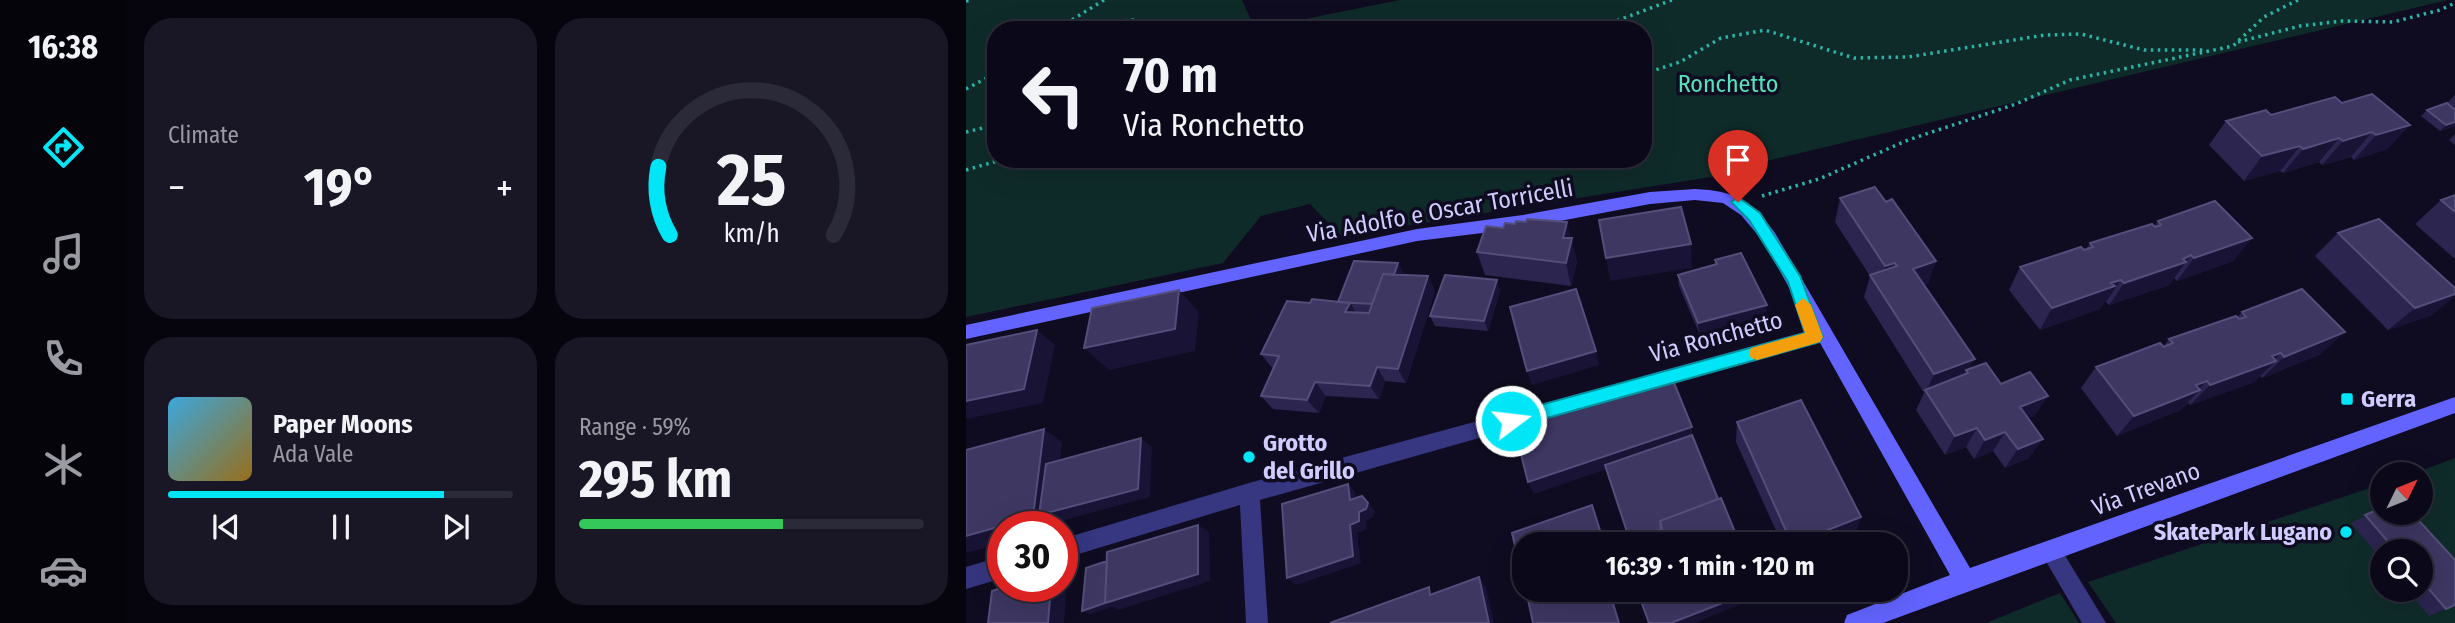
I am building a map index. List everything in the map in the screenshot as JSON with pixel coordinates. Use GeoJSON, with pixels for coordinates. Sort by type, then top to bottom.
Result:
{"type":"FeatureCollection","features":[{"type":"Feature","properties":{"kind":"main road","name":"Via Adolfo e Oscar Torricelli"},"geometry":{"type":"LineString","coordinates":[[966,332],[1420,235],[1691,195],[1719,196],[1738,202]]}},
{"type":"Feature","properties":{"kind":"main road"},"geometry":{"type":"LineString","coordinates":[[1738,202],[1754,216],[1795,281],[1965,580]]}},
{"type":"Feature","properties":{"kind":"main road","name":"Via Trevano"},"geometry":{"type":"LineString","coordinates":[[1855,623],[1965,580],[2455,405]]}},
{"type":"Feature","properties":{"kind":"street","name":"Via Ronchetto"},"geometry":{"type":"LineString","coordinates":[[1638,386],[1815,337],[1795,281]]}},
{"type":"Feature","properties":{"kind":"street"},"geometry":{"type":"LineString","coordinates":[[1078,544],[1249,493],[1611,393]]}},
{"type":"Feature","properties":{"kind":"street"},"geometry":{"type":"LineString","coordinates":[[1249,493],[1257,623]]}},
{"type":"Feature","properties":{"kind":"street"},"geometry":{"type":"LineString","coordinates":[[2050,551],[2095,623]]}},
{"type":"Feature","properties":{"kind":"street"},"geometry":{"type":"LineString","coordinates":[[966,578],[987,572]]}},
{"type":"Feature","properties":{"kind":"path"},"geometry":{"type":"LineString","coordinates":[[1070,21],[1104,0]]}},
{"type":"Feature","properties":{"kind":"path"},"geometry":{"type":"LineString","coordinates":[[1614,21],[1672,0]]}},
{"type":"Feature","properties":{"kind":"path"},"geometry":{"type":"LineString","coordinates":[[1738,202],[1819,179],[1908,141],[2016,104],[2070,80],[2233,46],[2263,18],[2298,0]]}},
{"type":"Feature","properties":{"kind":"path"},"geometry":{"type":"LineString","coordinates":[[2237,42],[2300,26],[2342,21],[2393,22],[2455,3]]}},
{"type":"Feature","properties":{"kind":"path"},"geometry":{"type":"LineString","coordinates":[[1652,71],[1680,62],[1721,38],[1765,30],[1854,58],[1908,57],[2045,35],[2081,34],[2144,50],[2217,49]]}},
{"type":"Feature","properties":{"kind":"path"},"geometry":{"type":"LineString","coordinates":[[966,89],[987,78]]}},
{"type":"Feature","properties":{"kind":"path"},"geometry":{"type":"LineString","coordinates":[[966,132],[987,127]]}},
{"type":"Feature","properties":{"kind":"path"},"geometry":{"type":"LineString","coordinates":[[966,170],[987,164]]}},
{"type":"Feature","properties":{"kind":"green space","name":"Ronchetto"},"geometry":{"type":"Polygon","coordinates":[[[966,0],[1242,0],[1251,21],[987,21],[987,168],[1652,168],[1652,21],[1295,21],[1400,0],[2448,0],[1737,168],[1723,175],[1341,236],[1310,204],[1261,216],[1223,263],[966,317],[966,0]]]}},
{"type":"Feature","properties":{"kind":"green space","name":"SkatePark Lugano"},"geometry":{"type":"Polygon","coordinates":[[[2455,458],[2455,623],[2116,623],[2088,582],[2370,488],[2370,525],[2433,525],[2433,466],[2455,458]]]}},
{"type":"Feature","properties":{"kind":"green space"},"geometry":{"type":"Polygon","coordinates":[[[2060,593],[2079,623],[1986,623],[2060,593]]]}},
{"type":"Feature","properties":{"kind":"building"},"geometry":{"type":"Polygon","coordinates":[[[2372,94],[2410,125],[2376,135],[2372,132],[2343,141],[2339,138],[2303,149],[2300,146],[2262,156],[2226,121],[2266,110],[2271,115],[2335,97],[2342,103],[2372,94]]]}},
{"type":"Feature","properties":{"kind":"building"},"geometry":{"type":"Polygon","coordinates":[[[2447,103],[2455,110],[2455,122],[2446,125],[2427,110],[2447,103]]]}},
{"type":"Feature","properties":{"kind":"building"},"geometry":{"type":"Polygon","coordinates":[[[1875,187],[1886,202],[1892,199],[1936,261],[1913,269],[1975,359],[1934,374],[1870,275],[1897,266],[1895,263],[1885,266],[1840,198],[1875,187]]]}},
{"type":"Feature","properties":{"kind":"building"},"geometry":{"type":"Polygon","coordinates":[[[2455,195],[2455,212],[2441,200],[2455,195]]]}},
{"type":"Feature","properties":{"kind":"building"},"geometry":{"type":"Polygon","coordinates":[[[2215,201],[2252,238],[2194,258],[2191,255],[2183,259],[2186,262],[2124,283],[2121,280],[2111,283],[2115,286],[2052,308],[2020,267],[2081,247],[2084,250],[2093,247],[2090,243],[2152,224],[2155,227],[2161,225],[2158,221],[2215,201]]]}},
{"type":"Feature","properties":{"kind":"building"},"geometry":{"type":"Polygon","coordinates":[[[1681,207],[1691,244],[1606,258],[1599,220],[1681,207]]]}},
{"type":"Feature","properties":{"kind":"building"},"geometry":{"type":"Polygon","coordinates":[[[1527,219],[1567,222],[1563,238],[1572,238],[1566,263],[1477,252],[1486,226],[1503,228],[1505,223],[1526,222],[1527,219]]]}},
{"type":"Feature","properties":{"kind":"building"},"geometry":{"type":"Polygon","coordinates":[[[2379,219],[2455,288],[2455,294],[2415,308],[2338,233],[2379,219]]]}},
{"type":"Feature","properties":{"kind":"building"},"geometry":{"type":"Polygon","coordinates":[[[1741,253],[1767,305],[1698,323],[1678,275],[1717,264],[1715,260],[1741,253]]]}},
{"type":"Feature","properties":{"kind":"building"},"geometry":{"type":"Polygon","coordinates":[[[1354,261],[1398,263],[1394,275],[1383,274],[1372,304],[1338,302],[1354,261]]]}},
{"type":"Feature","properties":{"kind":"building"},"geometry":{"type":"Polygon","coordinates":[[[1383,274],[1428,276],[1398,369],[1377,367],[1370,386],[1315,382],[1307,400],[1261,396],[1279,356],[1261,354],[1287,301],[1310,303],[1312,299],[1350,303],[1345,312],[1369,313],[1383,274]]]}},
{"type":"Feature","properties":{"kind":"building"},"geometry":{"type":"Polygon","coordinates":[[[1445,275],[1497,280],[1484,321],[1430,316],[1445,275]]]}},
{"type":"Feature","properties":{"kind":"building"},"geometry":{"type":"Polygon","coordinates":[[[1576,289],[1596,351],[1527,371],[1510,307],[1576,289]]]}},
{"type":"Feature","properties":{"kind":"building"},"geometry":{"type":"Polygon","coordinates":[[[2302,289],[2345,332],[2284,357],[2281,353],[2272,356],[2276,361],[2210,385],[2207,381],[2196,385],[2200,390],[2134,416],[2096,367],[2160,343],[2164,347],[2173,343],[2169,339],[2236,316],[2239,319],[2246,317],[2242,312],[2302,289]]]}},
{"type":"Feature","properties":{"kind":"building"},"geometry":{"type":"Polygon","coordinates":[[[1179,290],[1175,329],[1084,348],[1092,308],[1179,290]]]}},
{"type":"Feature","properties":{"kind":"building"},"geometry":{"type":"Polygon","coordinates":[[[1037,330],[1024,389],[966,401],[966,345],[1037,330]]]}},
{"type":"Feature","properties":{"kind":"building"},"geometry":{"type":"Polygon","coordinates":[[[1986,363],[2001,384],[2030,372],[2048,396],[2020,407],[2043,439],[2018,449],[2005,432],[1985,440],[1977,428],[1955,436],[1925,390],[1986,363]]]}},
{"type":"Feature","properties":{"kind":"building"},"geometry":{"type":"Polygon","coordinates":[[[1670,373],[1692,427],[1528,482],[1513,423],[1670,373]]]}},
{"type":"Feature","properties":{"kind":"building"},"geometry":{"type":"Polygon","coordinates":[[[1801,400],[1861,517],[1823,532],[1787,532],[1737,422],[1801,400]]]}},
{"type":"Feature","properties":{"kind":"building"},"geometry":{"type":"Polygon","coordinates":[[[1044,429],[1034,511],[987,511],[987,530],[966,536],[966,450],[1044,429]]]}},
{"type":"Feature","properties":{"kind":"building"},"geometry":{"type":"Polygon","coordinates":[[[1692,435],[1718,499],[1660,521],[1661,530],[1627,532],[1605,465],[1692,435]]]}},
{"type":"Feature","properties":{"kind":"building"},"geometry":{"type":"Polygon","coordinates":[[[1141,438],[1138,489],[1054,511],[1040,511],[1046,464],[1141,438]]]}},
{"type":"Feature","properties":{"kind":"building"},"geometry":{"type":"Polygon","coordinates":[[[1348,484],[1350,500],[1362,496],[1368,503],[1366,509],[1359,512],[1359,521],[1350,525],[1353,556],[1287,578],[1282,504],[1348,484]]]}},
{"type":"Feature","properties":{"kind":"building"},"geometry":{"type":"Polygon","coordinates":[[[1721,498],[1735,532],[1654,532],[1662,529],[1660,521],[1721,498]]]}},
{"type":"Feature","properties":{"kind":"building"},"geometry":{"type":"Polygon","coordinates":[[[1592,505],[1600,532],[1515,532],[1592,505]]]}},
{"type":"Feature","properties":{"kind":"building"},"geometry":{"type":"Polygon","coordinates":[[[1198,525],[1198,574],[1105,603],[1107,552],[1198,525]]]}},
{"type":"Feature","properties":{"kind":"building"},"geometry":{"type":"Polygon","coordinates":[[[2374,525],[2423,525],[2455,560],[2455,605],[2446,609],[2433,594],[2433,539],[2386,539],[2374,525]]]}},
{"type":"Feature","properties":{"kind":"building"},"geometry":{"type":"Polygon","coordinates":[[[1107,561],[1105,603],[1082,611],[1086,568],[1107,561]]]}},
{"type":"Feature","properties":{"kind":"building"},"geometry":{"type":"Polygon","coordinates":[[[1479,577],[1489,623],[1330,623],[1429,587],[1430,595],[1479,577]]]}},
{"type":"Feature","properties":{"kind":"building"},"geometry":{"type":"Polygon","coordinates":[[[991,602],[1050,602],[1048,623],[988,623],[991,602]]]}},
{"type":"Feature","properties":{"kind":"building"},"geometry":{"type":"Polygon","coordinates":[[[1529,602],[1613,602],[1619,623],[1533,623],[1529,602]]]}},
{"type":"Feature","properties":{"kind":"building"},"geometry":{"type":"Polygon","coordinates":[[[1641,602],[1725,602],[1671,623],[1649,623],[1641,602]]]}},
{"type":"Feature","properties":{"kind":"slow traffic"},"geometry":{"type":"LineString","coordinates":[[1757,353],[1815,337],[1803,305]]}},
{"type":"Feature","properties":{"kind":"place","name":"Gerra"},"geometry":{"type":"Point","coordinates":[2347,399]}},
{"type":"Feature","properties":{"kind":"place","name":"Grotto del Grillo"},"geometry":{"type":"Point","coordinates":[1249,457]}},
{"type":"Feature","properties":{"kind":"place","name":"SkatePark Lugano"},"geometry":{"type":"Point","coordinates":[2346,532]}},
{"type":"Feature","properties":{"kind":"route"},"geometry":{"type":"LineString","coordinates":[[1511,421],[1815,337],[1795,281],[1754,216],[1738,202]]}}]}
